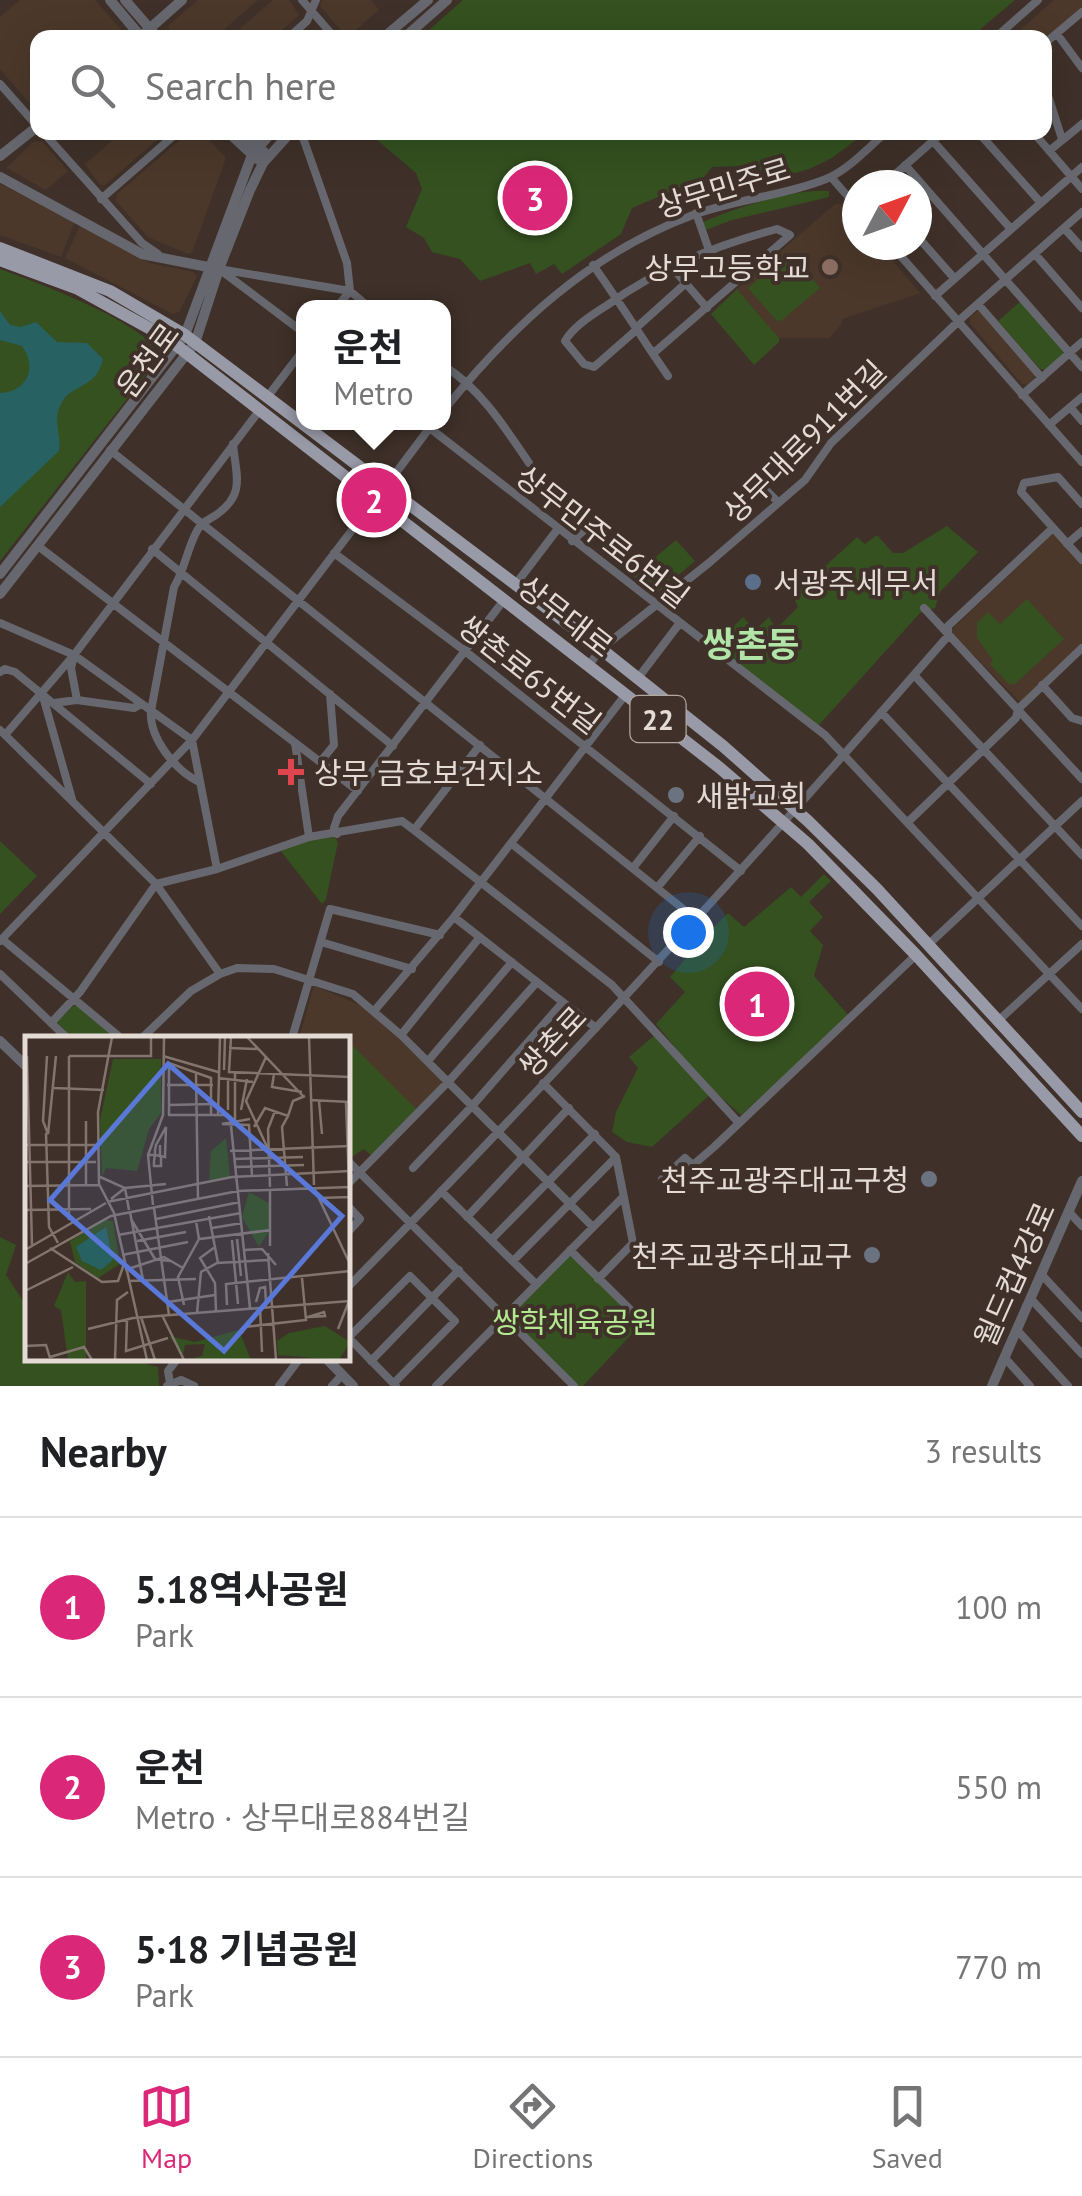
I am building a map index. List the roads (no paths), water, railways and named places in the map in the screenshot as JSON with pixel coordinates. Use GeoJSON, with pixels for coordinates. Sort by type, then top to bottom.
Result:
{"type":"FeatureCollection","features":[{"type":"Feature","properties":{"kind":"main road","name":"상무대로"},"geometry":{"type":"LineString","coordinates":[[0,248],[110,291],[296,417]]}},
{"type":"Feature","properties":{"kind":"main road","name":"상무대로"},"geometry":{"type":"LineString","coordinates":[[0,260],[78,289],[187,344],[260,411],[784,821],[916,954],[1082,1136]]}},
{"type":"Feature","properties":{"kind":"main road","name":"상무대로"},"geometry":{"type":"LineString","coordinates":[[313,430],[638,678],[795,809],[928,944],[1082,1112]]}},
{"type":"Feature","properties":{"kind":"street"},"geometry":{"type":"LineString","coordinates":[[110,0],[141,30]]}},
{"type":"Feature","properties":{"kind":"street"},"geometry":{"type":"LineString","coordinates":[[126,0],[143,30]]}},
{"type":"Feature","properties":{"kind":"street"},"geometry":{"type":"LineString","coordinates":[[151,30],[182,0]]}},
{"type":"Feature","properties":{"kind":"street"},"geometry":{"type":"LineString","coordinates":[[302,0],[328,30]]}},
{"type":"Feature","properties":{"kind":"street"},"geometry":{"type":"LineString","coordinates":[[297,30],[307,21],[316,0]]}},
{"type":"Feature","properties":{"kind":"street"},"geometry":{"type":"LineString","coordinates":[[392,30],[428,0]]}},
{"type":"Feature","properties":{"kind":"street"},"geometry":{"type":"LineString","coordinates":[[413,30],[447,0]]}},
{"type":"Feature","properties":{"kind":"street"},"geometry":{"type":"LineString","coordinates":[[1004,30],[1038,0]]}},
{"type":"Feature","properties":{"kind":"street"},"geometry":{"type":"LineString","coordinates":[[1052,38],[1082,12]]}},
{"type":"Feature","properties":{"kind":"street"},"geometry":{"type":"LineString","coordinates":[[1057,34],[1082,68]]}},
{"type":"Feature","properties":{"kind":"street"},"geometry":{"type":"LineString","coordinates":[[0,84],[30,118]]}},
{"type":"Feature","properties":{"kind":"street"},"geometry":{"type":"LineString","coordinates":[[1052,107],[1062,139]]}},
{"type":"Feature","properties":{"kind":"street"},"geometry":{"type":"LineString","coordinates":[[1049,151],[1082,124]]}},
{"type":"Feature","properties":{"kind":"street"},"geometry":{"type":"LineString","coordinates":[[0,156],[30,132]]}},
{"type":"Feature","properties":{"kind":"street"},"geometry":{"type":"LineString","coordinates":[[50,140],[142,243],[166,260]]}},
{"type":"Feature","properties":{"kind":"street"},"geometry":{"type":"LineString","coordinates":[[102,199],[169,140]]}},
{"type":"Feature","properties":{"kind":"street"},"geometry":{"type":"LineString","coordinates":[[239,140],[260,155]]}},
{"type":"Feature","properties":{"kind":"street"},"geometry":{"type":"LineString","coordinates":[[248,140],[260,155]]}},
{"type":"Feature","properties":{"kind":"street","name":"운천로"},"geometry":{"type":"LineString","coordinates":[[2,590],[187,344],[268,140]]}},
{"type":"Feature","properties":{"kind":"street","name":"운천로"},"geometry":{"type":"LineString","coordinates":[[260,155],[280,140]]}},
{"type":"Feature","properties":{"kind":"street"},"geometry":{"type":"LineString","coordinates":[[304,140],[346,263],[350,291],[343,300]]}},
{"type":"Feature","properties":{"kind":"street","name":"상무민주로"},"geometry":{"type":"LineString","coordinates":[[451,401],[499,345],[593,265],[650,233],[696,214],[831,177],[876,140]]}},
{"type":"Feature","properties":{"kind":"street"},"geometry":{"type":"LineString","coordinates":[[899,170],[933,140],[1011,229]]}},
{"type":"Feature","properties":{"kind":"street"},"geometry":{"type":"LineString","coordinates":[[985,140],[1041,203]]}},
{"type":"Feature","properties":{"kind":"street"},"geometry":{"type":"LineString","coordinates":[[1040,140],[1082,189]]}},
{"type":"Feature","properties":{"kind":"street"},"geometry":{"type":"LineString","coordinates":[[905,165],[1082,367]]}},
{"type":"Feature","properties":{"kind":"street"},"geometry":{"type":"LineString","coordinates":[[935,296],[1082,166]]}},
{"type":"Feature","properties":{"kind":"street"},"geometry":{"type":"LineString","coordinates":[[0,176],[142,254],[350,291],[361,300]]}},
{"type":"Feature","properties":{"kind":"street"},"geometry":{"type":"LineString","coordinates":[[831,177],[842,189]]}},
{"type":"Feature","properties":{"kind":"street","name":"상무대로911번길"},"geometry":{"type":"LineString","coordinates":[[589,665],[601,649],[811,474],[831,443],[1082,212]]}},
{"type":"Feature","properties":{"kind":"street"},"geometry":{"type":"LineString","coordinates":[[696,214],[709,250],[736,282]]}},
{"type":"Feature","properties":{"kind":"street"},"geometry":{"type":"LineString","coordinates":[[1064,228],[1082,248]]}},
{"type":"Feature","properties":{"kind":"street"},"geometry":{"type":"LineString","coordinates":[[651,351],[668,344],[790,235],[777,229],[671,266],[586,319],[565,341],[589,368],[686,283]]}},
{"type":"Feature","properties":{"kind":"street"},"geometry":{"type":"LineString","coordinates":[[932,253],[954,278]]}},
{"type":"Feature","properties":{"kind":"street"},"geometry":{"type":"LineString","coordinates":[[1034,254],[1082,308]]}},
{"type":"Feature","properties":{"kind":"street"},"geometry":{"type":"LineString","coordinates":[[904,260],[1082,462]]}},
{"type":"Feature","properties":{"kind":"street"},"geometry":{"type":"LineString","coordinates":[[593,265],[668,376]]}},
{"type":"Feature","properties":{"kind":"street"},"geometry":{"type":"LineString","coordinates":[[671,266],[708,308]]}},
{"type":"Feature","properties":{"kind":"street"},"geometry":{"type":"LineString","coordinates":[[214,268],[296,327]]}},
{"type":"Feature","properties":{"kind":"street"},"geometry":{"type":"LineString","coordinates":[[978,304],[1042,378]]}},
{"type":"Feature","properties":{"kind":"street"},"geometry":{"type":"LineString","coordinates":[[1022,394],[1082,342]]}},
{"type":"Feature","properties":{"kind":"street","name":"운천로"},"geometry":{"type":"LineString","coordinates":[[0,574],[187,344]]}},
{"type":"Feature","properties":{"kind":"street"},"geometry":{"type":"LineString","coordinates":[[268,396],[296,359]]}},
{"type":"Feature","properties":{"kind":"street"},"geometry":{"type":"LineString","coordinates":[[451,371],[466,383],[530,463]]}},
{"type":"Feature","properties":{"kind":"street"},"geometry":{"type":"LineString","coordinates":[[1049,425],[1082,397]]}},
{"type":"Feature","properties":{"kind":"street"},"geometry":{"type":"LineString","coordinates":[[1070,407],[1082,421]]}},
{"type":"Feature","properties":{"kind":"street"},"geometry":{"type":"LineString","coordinates":[[220,974],[156,884],[2,732],[74,656],[260,411]]}},
{"type":"Feature","properties":{"kind":"street"},"geometry":{"type":"LineString","coordinates":[[386,486],[424,430]]}},
{"type":"Feature","properties":{"kind":"street","name":"상무민주로6번길"},"geometry":{"type":"LineString","coordinates":[[435,430],[557,530],[844,752],[1082,1010]]}},
{"type":"Feature","properties":{"kind":"street"},"geometry":{"type":"LineString","coordinates":[[199,782],[173,762],[150,724],[151,711],[162,642],[184,555],[202,523],[232,502],[238,491],[234,444]]}},
{"type":"Feature","properties":{"kind":"street"},"geometry":{"type":"LineString","coordinates":[[110,450],[697,920]]}},
{"type":"Feature","properties":{"kind":"street"},"geometry":{"type":"LineString","coordinates":[[1082,504],[1058,477],[1024,483],[1020,492],[1082,560]]}},
{"type":"Feature","properties":{"kind":"street"},"geometry":{"type":"LineString","coordinates":[[768,491],[778,502]]}},
{"type":"Feature","properties":{"kind":"street"},"geometry":{"type":"LineString","coordinates":[[119,1036],[1,940],[192,740],[375,500]]}},
{"type":"Feature","properties":{"kind":"street"},"geometry":{"type":"LineString","coordinates":[[572,541],[590,525]]}},
{"type":"Feature","properties":{"kind":"street","name":"쌍촌로"},"geometry":{"type":"LineString","coordinates":[[350,1285],[741,872],[948,636],[948,626],[1054,528]]}},
{"type":"Feature","properties":{"kind":"street"},"geometry":{"type":"LineString","coordinates":[[515,584],[557,530]]}},
{"type":"Feature","properties":{"kind":"street"},"geometry":{"type":"LineString","coordinates":[[1068,544],[1082,531]]}},
{"type":"Feature","properties":{"kind":"street"},"geometry":{"type":"LineString","coordinates":[[38,546],[358,791]]}},
{"type":"Feature","properties":{"kind":"street"},"geometry":{"type":"LineString","coordinates":[[152,550],[393,746]]}},
{"type":"Feature","properties":{"kind":"street","name":"쌍촌로65번길"},"geometry":{"type":"LineString","coordinates":[[334,553],[465,651],[741,872]]}},
{"type":"Feature","properties":{"kind":"street"},"geometry":{"type":"LineString","coordinates":[[337,834],[335,821],[504,600]]}},
{"type":"Feature","properties":{"kind":"street"},"geometry":{"type":"LineString","coordinates":[[924,608],[1082,778]]}},
{"type":"Feature","properties":{"kind":"street"},"geometry":{"type":"LineString","coordinates":[[0,623],[74,656],[192,740],[217,869]]}},
{"type":"Feature","properties":{"kind":"street"},"geometry":{"type":"LineString","coordinates":[[638,678],[678,624]]}},
{"type":"Feature","properties":{"kind":"street"},"geometry":{"type":"LineString","coordinates":[[908,822],[1082,648]]}},
{"type":"Feature","properties":{"kind":"street"},"geometry":{"type":"LineString","coordinates":[[74,656],[71,668],[77,700]]}},
{"type":"Feature","properties":{"kind":"street"},"geometry":{"type":"LineString","coordinates":[[0,672],[10,669],[151,784]]}},
{"type":"Feature","properties":{"kind":"street"},"geometry":{"type":"LineString","coordinates":[[914,675],[1082,855]]}},
{"type":"Feature","properties":{"kind":"street"},"geometry":{"type":"LineString","coordinates":[[1042,686],[1072,718],[1082,721]]}},
{"type":"Feature","properties":{"kind":"street"},"geometry":{"type":"LineString","coordinates":[[42,693],[72,800]]}},
{"type":"Feature","properties":{"kind":"street"},"geometry":{"type":"LineString","coordinates":[[321,761],[334,746],[330,694]]}},
{"type":"Feature","properties":{"kind":"street"},"geometry":{"type":"LineString","coordinates":[[375,1010],[440,935],[626,694]]}},
{"type":"Feature","properties":{"kind":"street"},"geometry":{"type":"LineString","coordinates":[[54,703],[77,700],[134,708],[141,704]]}},
{"type":"Feature","properties":{"kind":"street"},"geometry":{"type":"LineString","coordinates":[[881,712],[1082,926]]}},
{"type":"Feature","properties":{"kind":"street"},"geometry":{"type":"LineString","coordinates":[[295,741],[309,838]]}},
{"type":"Feature","properties":{"kind":"street"},"geometry":{"type":"LineString","coordinates":[[414,830],[480,744]]}},
{"type":"Feature","properties":{"kind":"street"},"geometry":{"type":"LineString","coordinates":[[928,944],[1082,801]]}},
{"type":"Feature","properties":{"kind":"street"},"geometry":{"type":"LineString","coordinates":[[633,868],[674,816]]}},
{"type":"Feature","properties":{"kind":"street"},"geometry":{"type":"LineString","coordinates":[[51,1023],[74,999],[156,884],[217,869],[309,838],[402,821],[624,998],[738,1122]]}},
{"type":"Feature","properties":{"kind":"street"},"geometry":{"type":"LineString","coordinates":[[657,888],[700,836]]}},
{"type":"Feature","properties":{"kind":"street"},"geometry":{"type":"LineString","coordinates":[[512,844],[659,962]]}},
{"type":"Feature","properties":{"kind":"street"},"geometry":{"type":"LineString","coordinates":[[293,1036],[330,908],[440,935]]}},
{"type":"Feature","properties":{"kind":"street"},"geometry":{"type":"LineString","coordinates":[[454,917],[596,1028]]}},
{"type":"Feature","properties":{"kind":"street"},"geometry":{"type":"LineString","coordinates":[[402,1035],[480,937]]}},
{"type":"Feature","properties":{"kind":"street"},"geometry":{"type":"LineString","coordinates":[[321,942],[412,968]]}},
{"type":"Feature","properties":{"kind":"street"},"geometry":{"type":"LineString","coordinates":[[999,1020],[1082,944]]}},
{"type":"Feature","properties":{"kind":"street"},"geometry":{"type":"LineString","coordinates":[[662,1179],[685,1158],[693,1165],[916,954]]}},
{"type":"Feature","properties":{"kind":"street"},"geometry":{"type":"LineString","coordinates":[[428,1060],[512,962]]}},
{"type":"Feature","properties":{"kind":"street"},"geometry":{"type":"LineString","coordinates":[[144,1036],[192,991],[237,968],[266,968],[353,994],[428,1060],[594,1227]]}},
{"type":"Feature","properties":{"kind":"street"},"geometry":{"type":"LineString","coordinates":[[0,974],[65,1036]]}},
{"type":"Feature","properties":{"kind":"street"},"geometry":{"type":"LineString","coordinates":[[350,1182],[449,1081],[537,982]]}},
{"type":"Feature","properties":{"kind":"street"},"geometry":{"type":"LineString","coordinates":[[413,1168],[563,1002]]}},
{"type":"Feature","properties":{"kind":"street"},"geometry":{"type":"LineString","coordinates":[[0,1040],[25,1065]]}},
{"type":"Feature","properties":{"kind":"street"},"geometry":{"type":"LineString","coordinates":[[544,1083],[616,1156],[633,1243],[598,1279]]}},
{"type":"Feature","properties":{"kind":"street"},"geometry":{"type":"LineString","coordinates":[[467,1217],[569,1108]]}},
{"type":"Feature","properties":{"kind":"street"},"geometry":{"type":"LineString","coordinates":[[491,1240],[595,1134]]}},
{"type":"Feature","properties":{"kind":"street"},"geometry":{"type":"LineString","coordinates":[[512,1262],[616,1156]]}},
{"type":"Feature","properties":{"kind":"street"},"geometry":{"type":"LineString","coordinates":[[350,1162],[574,1386]]}},
{"type":"Feature","properties":{"kind":"street","name":"월드컵4강로"},"geometry":{"type":"LineString","coordinates":[[992,1386],[1082,1181]]}},
{"type":"Feature","properties":{"kind":"street"},"geometry":{"type":"LineString","coordinates":[[441,1191],[536,1284]]}},
{"type":"Feature","properties":{"kind":"street"},"geometry":{"type":"LineString","coordinates":[[436,1386],[623,1197]]}},
{"type":"Feature","properties":{"kind":"street"},"geometry":{"type":"LineString","coordinates":[[350,1208],[360,1219],[350,1230]]}},
{"type":"Feature","properties":{"kind":"street"},"geometry":{"type":"LineString","coordinates":[[1069,1212],[1082,1226]]}},
{"type":"Feature","properties":{"kind":"street"},"geometry":{"type":"LineString","coordinates":[[570,1250],[643,1322]]}},
{"type":"Feature","properties":{"kind":"street"},"geometry":{"type":"LineString","coordinates":[[371,1361],[459,1270]]}},
{"type":"Feature","properties":{"kind":"street"},"geometry":{"type":"LineString","coordinates":[[1042,1275],[1082,1318]]}},
{"type":"Feature","properties":{"kind":"street"},"geometry":{"type":"LineString","coordinates":[[350,1335],[410,1276],[455,1321],[395,1385],[350,1339]]}},
{"type":"Feature","properties":{"kind":"street"},"geometry":{"type":"LineString","coordinates":[[1031,1299],[1082,1354]]}},
{"type":"Feature","properties":{"kind":"street"},"geometry":{"type":"LineString","coordinates":[[1017,1330],[1068,1386]]}},
{"type":"Feature","properties":{"kind":"street"},"geometry":{"type":"LineString","coordinates":[[1005,1358],[1030,1386]]}},
{"type":"Feature","properties":{"kind":"street"},"geometry":{"type":"LineString","coordinates":[[176,1361],[168,1371],[168,1384],[181,1380],[194,1386]]}},
{"type":"Feature","properties":{"kind":"street"},"geometry":{"type":"LineString","coordinates":[[279,1386],[298,1361]]}},
{"type":"Feature","properties":{"kind":"street"},"geometry":{"type":"LineString","coordinates":[[329,1361],[353,1386]]}},
{"type":"Feature","properties":{"kind":"street"},"geometry":{"type":"LineString","coordinates":[[332,1386],[342,1376]]}},
{"type":"Feature","properties":{"kind":"water"},"geometry":{"type":"Polygon","coordinates":[[[0,311],[10,325],[21,327],[36,322],[57,342],[87,343],[103,359],[95,376],[61,404],[57,416],[59,451],[0,507],[0,393],[23,383],[29,362],[22,346],[0,340],[0,311]]]}},
{"type":"Feature","properties":{"kind":"place","name":"5·18 기념공원"},"geometry":{"type":"Point","coordinates":[535,198]}},
{"type":"Feature","properties":{"kind":"place","name":"상무고등학교"},"geometry":{"type":"Point","coordinates":[830,267]}},
{"type":"Feature","properties":{"kind":"place","name":"운천"},"geometry":{"type":"Point","coordinates":[374,500]}},
{"type":"Feature","properties":{"kind":"place","name":"서광주세무서"},"geometry":{"type":"Point","coordinates":[753,582]}},
{"type":"Feature","properties":{"kind":"place","name":"상무 금호보건지소"},"geometry":{"type":"Point","coordinates":[291,772]}},
{"type":"Feature","properties":{"kind":"place","name":"새밝교회"},"geometry":{"type":"Point","coordinates":[676,795]}},
{"type":"Feature","properties":{"kind":"place","name":"5.18역사공원"},"geometry":{"type":"Point","coordinates":[757,1004]}},
{"type":"Feature","properties":{"kind":"place","name":"천주교광주대교구청"},"geometry":{"type":"Point","coordinates":[929,1179]}},
{"type":"Feature","properties":{"kind":"place","name":"천주교광주대교구"},"geometry":{"type":"Point","coordinates":[872,1255]}},
{"type":"Feature","properties":{"kind":"district","name":"쌍촌동"},"geometry":{"type":"Point","coordinates":[751,644]}},
{"type":"Feature","properties":{"kind":"park label","name":"쌍학체육공원"},"geometry":{"type":"Point","coordinates":[575,1321]}}]}
